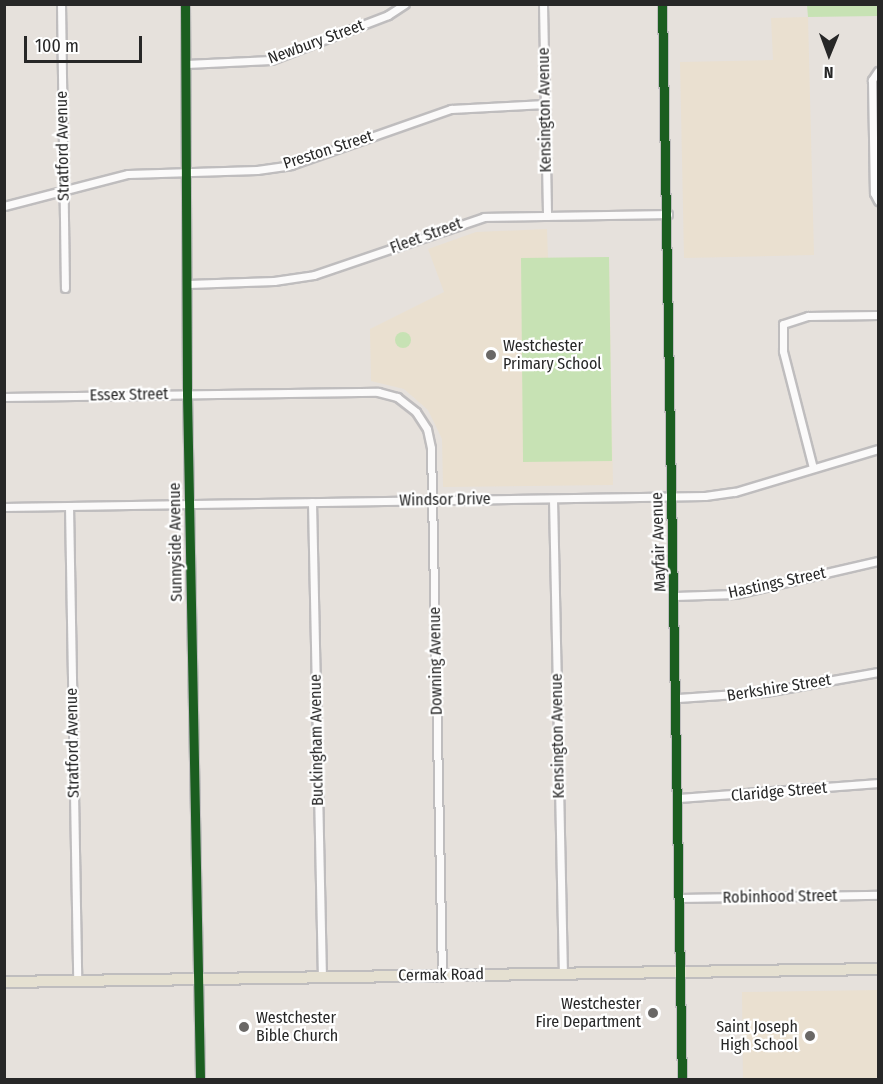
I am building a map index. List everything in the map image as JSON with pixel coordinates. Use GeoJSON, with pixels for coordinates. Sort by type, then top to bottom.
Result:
{"type":"FeatureCollection","features":[{"type":"Feature","properties":{"kind":"main road","name":"Cermak Road"},"geometry":{"type":"LineString","coordinates":[[4,982],[879,969]]}},
{"type":"Feature","properties":{"kind":"street","name":"Stratford Avenue"},"geometry":{"type":"LineString","coordinates":[[61,4],[65,288]]}},
{"type":"Feature","properties":{"kind":"street","name":"Sunnyside Avenue"},"geometry":{"type":"LineString","coordinates":[[185,4],[187,394],[200,1080]]}},
{"type":"Feature","properties":{"kind":"street","name":"Newbury Street"},"geometry":{"type":"LineString","coordinates":[[186,64],[271,60],[388,15],[405,4]]}},
{"type":"Feature","properties":{"kind":"street","name":"Kensington Avenue"},"geometry":{"type":"LineString","coordinates":[[543,4],[547,216]]}},
{"type":"Feature","properties":{"kind":"street","name":"Mayfair Avenue"},"geometry":{"type":"LineString","coordinates":[[662,4],[682,898],[682,1080]]}},
{"type":"Feature","properties":{"kind":"street"},"geometry":{"type":"LineString","coordinates":[[876,72],[878,201]]}},
{"type":"Feature","properties":{"kind":"street","name":"Preston Street"},"geometry":{"type":"LineString","coordinates":[[4,206],[128,174],[276,168],[451,109],[545,104]]}},
{"type":"Feature","properties":{"kind":"street","name":"Fleet Street"},"geometry":{"type":"LineString","coordinates":[[188,284],[294,279],[346,266],[461,222],[492,216],[668,214]]}},
{"type":"Feature","properties":{"kind":"street"},"geometry":{"type":"LineString","coordinates":[[813,468],[783,351],[783,324],[808,316],[879,315]]}},
{"type":"Feature","properties":{"kind":"street","name":"Essex Street"},"geometry":{"type":"LineString","coordinates":[[4,397],[362,391]]}},
{"type":"Feature","properties":{"kind":"street","name":"Downing Avenue"},"geometry":{"type":"LineString","coordinates":[[362,391],[397,397],[423,420],[431,448],[442,975]]}},
{"type":"Feature","properties":{"kind":"street","name":"Windsor Drive"},"geometry":{"type":"LineString","coordinates":[[4,507],[672,497],[729,493],[879,449]]}},
{"type":"Feature","properties":{"kind":"street","name":"Kensington Avenue"},"geometry":{"type":"LineString","coordinates":[[553,499],[563,974]]}},
{"type":"Feature","properties":{"kind":"street","name":"Buckingham Avenue"},"geometry":{"type":"LineString","coordinates":[[312,502],[322,977]]}},
{"type":"Feature","properties":{"kind":"street","name":"Stratford Avenue"},"geometry":{"type":"LineString","coordinates":[[69,506],[76,981]]}},
{"type":"Feature","properties":{"kind":"street","name":"Hastings Street"},"geometry":{"type":"LineString","coordinates":[[675,596],[735,594],[879,561]]}},
{"type":"Feature","properties":{"kind":"street","name":"Berkshire Street"},"geometry":{"type":"LineString","coordinates":[[678,698],[765,692],[879,672]]}},
{"type":"Feature","properties":{"kind":"street","name":"Claridge Street"},"geometry":{"type":"LineString","coordinates":[[679,798],[879,783]]}},
{"type":"Feature","properties":{"kind":"street","name":"Robinhood Street"},"geometry":{"type":"LineString","coordinates":[[682,898],[879,895]]}},
{"type":"Feature","properties":{"kind":"shaded area"},"geometry":{"type":"Polygon","coordinates":[[[808,17],[814,255],[684,258],[680,62],[773,60],[771,18],[808,17]]]}},
{"type":"Feature","properties":{"kind":"shaded area","name":"Westchester Primary School"},"geometry":{"type":"Polygon","coordinates":[[[547,229],[548,258],[609,257],[613,485],[443,487],[442,439],[428,410],[404,389],[371,381],[370,329],[444,292],[428,249],[476,232],[547,229]]]}},
{"type":"Feature","properties":{"kind":"shaded area","name":"Saint Joseph High School"},"geometry":{"type":"Polygon","coordinates":[[[878,990],[878,1079],[743,1079],[742,992],[878,990]]]}},
{"type":"Feature","properties":{"kind":"green space"},"geometry":{"type":"Polygon","coordinates":[[[807,5],[878,5],[878,16],[808,17],[807,5]]]}},
{"type":"Feature","properties":{"kind":"green space"},"geometry":{"type":"Polygon","coordinates":[[[609,257],[612,461],[523,462],[521,258],[609,257]]]}},
{"type":"Feature","properties":{"kind":"green space"},"geometry":{"type":"Polygon","coordinates":[[[403,332],[409,334],[411,340],[409,346],[403,348],[397,346],[395,340],[397,334],[403,332]]]}},
{"type":"Feature","properties":{"kind":"cycle path"},"geometry":{"type":"LineString","coordinates":[[185,4],[187,394],[200,1080]]}},
{"type":"Feature","properties":{"kind":"cycle path"},"geometry":{"type":"LineString","coordinates":[[662,4],[682,1080]]}},
{"type":"Feature","properties":{"kind":"place","name":"Westchester Primary School"},"geometry":{"type":"Point","coordinates":[491,355]}},
{"type":"Feature","properties":{"kind":"place","name":"Westchester Fire Department"},"geometry":{"type":"Point","coordinates":[653,1013]}},
{"type":"Feature","properties":{"kind":"place","name":"Westchester Bible Church"},"geometry":{"type":"Point","coordinates":[244,1027]}},
{"type":"Feature","properties":{"kind":"place","name":"Saint Joseph High School"},"geometry":{"type":"Point","coordinates":[810,1036]}}]}
